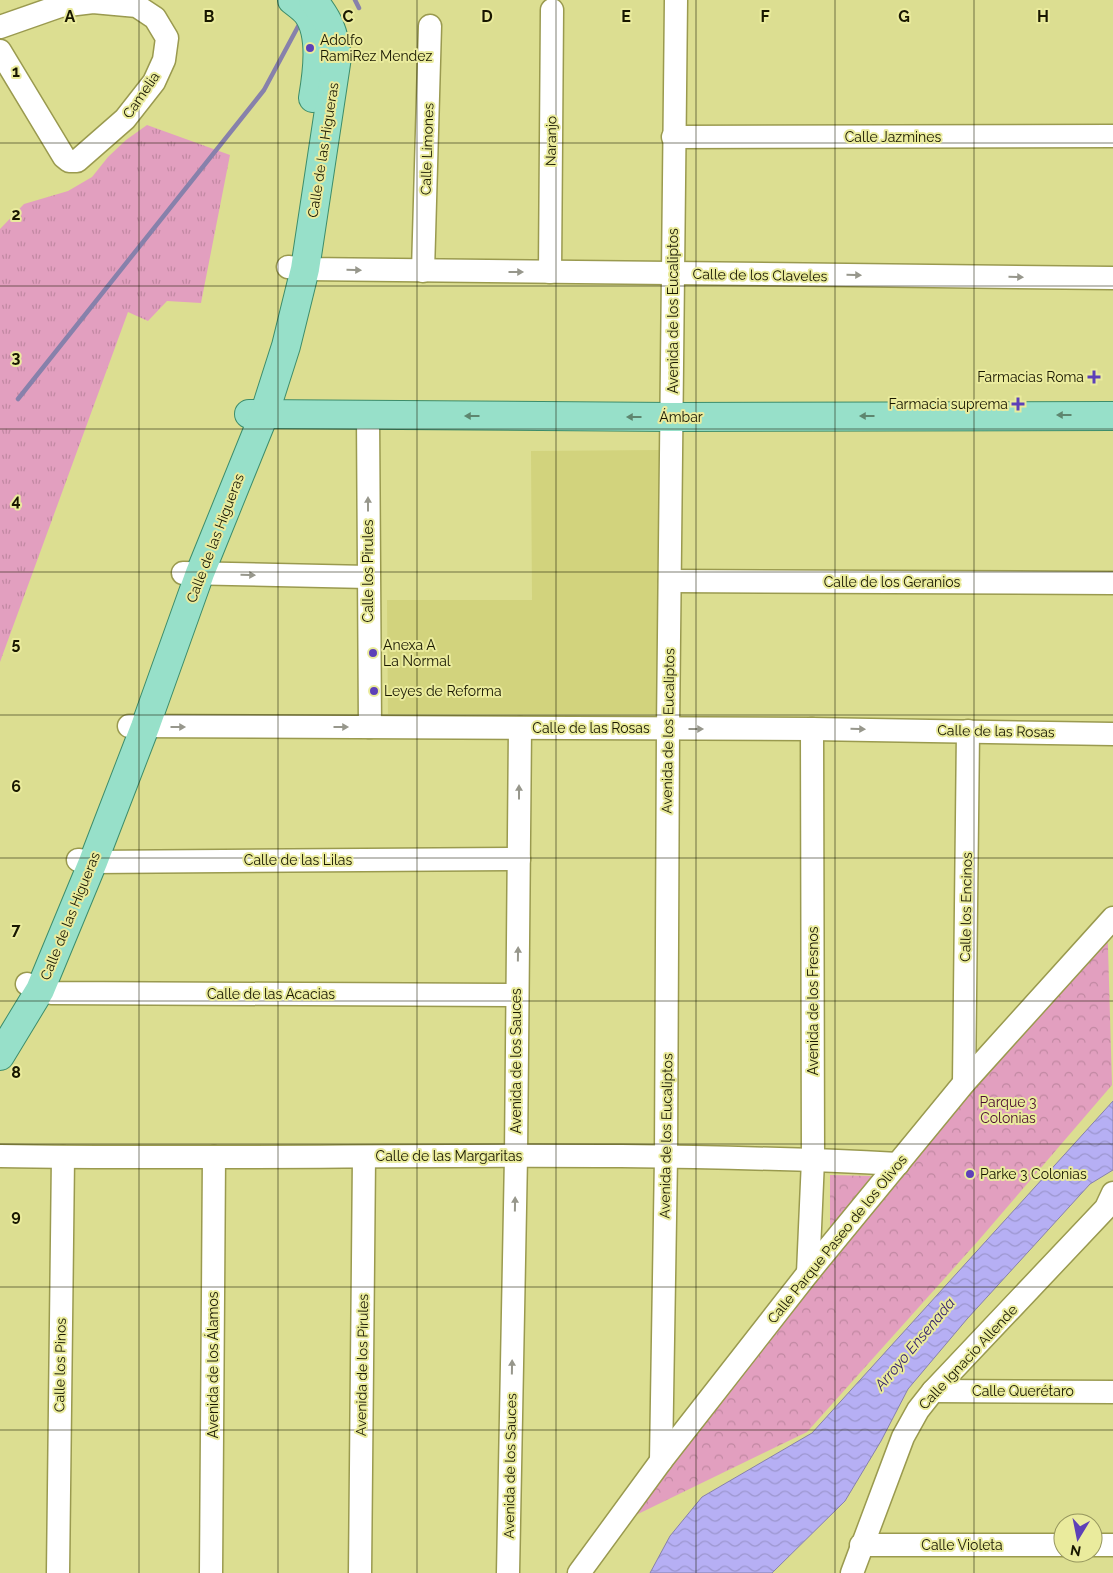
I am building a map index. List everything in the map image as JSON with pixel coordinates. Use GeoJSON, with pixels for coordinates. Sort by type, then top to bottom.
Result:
{"type":"FeatureCollection","features":[{"type":"Feature","properties":{"kind":"main road","name":"Calle de las Higueras"},"geometry":{"type":"LineString","coordinates":[[292,0],[307,14],[315,31],[317,54],[296,268]]}},
{"type":"Feature","properties":{"kind":"main road","name":"Calle de las Higueras"},"geometry":{"type":"LineString","coordinates":[[0,1056],[34,987],[86,861],[137,727],[191,573],[256,414],[265,367],[296,268],[337,57],[334,36],[324,14],[313,0]]}},
{"type":"Feature","properties":{"kind":"main road","name":"Ámbar"},"geometry":{"type":"LineString","coordinates":[[256,414],[672,417],[1113,416]]}},
{"type":"Feature","properties":{"kind":"main road","name":"Calle de las Higueras"},"geometry":{"type":"LineString","coordinates":[[0,1030],[34,987]]}},
{"type":"Feature","properties":{"kind":"street","name":"Avenida de los Eucaliptos"},"geometry":{"type":"LineString","coordinates":[[661,1461],[666,1157],[673,137],[676,0]]}},
{"type":"Feature","properties":{"kind":"street","name":"Camelia"},"geometry":{"type":"LineString","coordinates":[[0,27],[60,6],[93,2],[137,6],[155,18],[167,38],[164,60],[154,82],[125,119],[77,161],[70,161],[64,157],[0,52]]}},
{"type":"Feature","properties":{"kind":"street","name":"Naranjo"},"geometry":{"type":"LineString","coordinates":[[550,272],[552,10]]}},
{"type":"Feature","properties":{"kind":"street","name":"Calle Limones"},"geometry":{"type":"LineString","coordinates":[[423,271],[430,26]]}},
{"type":"Feature","properties":{"kind":"street","name":"Calle Jazmines"},"geometry":{"type":"LineString","coordinates":[[673,137],[1113,136]]}},
{"type":"Feature","properties":{"kind":"street","name":"Calle de los Claveles"},"geometry":{"type":"LineString","coordinates":[[296,268],[1113,278]]}},
{"type":"Feature","properties":{"kind":"street","name":"Calle los Pirules"},"geometry":{"type":"LineString","coordinates":[[368,415],[370,727]]}},
{"type":"Feature","properties":{"kind":"street"},"geometry":{"type":"LineString","coordinates":[[191,573],[368,577]]}},
{"type":"Feature","properties":{"kind":"street","name":"Calle de los Geranios"},"geometry":{"type":"LineString","coordinates":[[670,581],[1113,583]]}},
{"type":"Feature","properties":{"kind":"street","name":"Calle de las Rosas"},"geometry":{"type":"LineString","coordinates":[[137,727],[968,730],[1113,734]]}},
{"type":"Feature","properties":{"kind":"street","name":"Avenida de los Sauces"},"geometry":{"type":"LineString","coordinates":[[508,1573],[516,1156],[520,728]]}},
{"type":"Feature","properties":{"kind":"street","name":"Avenida de los Fresnos"},"geometry":{"type":"LineString","coordinates":[[808,1274],[813,1160],[812,729]]}},
{"type":"Feature","properties":{"kind":"street","name":"Calle los Encinos"},"geometry":{"type":"LineString","coordinates":[[964,1083],[968,730]]}},
{"type":"Feature","properties":{"kind":"street","name":"Calle de las Lilas"},"geometry":{"type":"LineString","coordinates":[[86,861],[519,859]]}},
{"type":"Feature","properties":{"kind":"street","name":"Calle Parque Paseo de los Olivos"},"geometry":{"type":"LineString","coordinates":[[579,1573],[661,1461],[808,1274],[964,1083],[1113,918]]}},
{"type":"Feature","properties":{"kind":"street","name":"Calle de las Acacias"},"geometry":{"type":"LineString","coordinates":[[34,987],[51,993],[517,995]]}},
{"type":"Feature","properties":{"kind":"street","name":"Calle de las Margaritas"},"geometry":{"type":"LineString","coordinates":[[0,1156],[666,1157],[898,1164]]}},
{"type":"Feature","properties":{"kind":"street","name":"Calle los Pinos"},"geometry":{"type":"LineString","coordinates":[[58,1573],[63,1157]]}},
{"type":"Feature","properties":{"kind":"street","name":"Avenida de los Álamos"},"geometry":{"type":"LineString","coordinates":[[211,1573],[214,1157]]}},
{"type":"Feature","properties":{"kind":"street","name":"Avenida de los Pirules"},"geometry":{"type":"LineString","coordinates":[[360,1573],[364,1157]]}},
{"type":"Feature","properties":{"kind":"street","name":"Calle Ignacio Allende"},"geometry":{"type":"LineString","coordinates":[[852,1573],[902,1437],[918,1410],[1106,1208],[1113,1193]]}},
{"type":"Feature","properties":{"kind":"street","name":"Calle Querétaro"},"geometry":{"type":"LineString","coordinates":[[934,1391],[1113,1392]]}},
{"type":"Feature","properties":{"kind":"street","name":"Calle Violeta"},"geometry":{"type":"LineString","coordinates":[[861,1545],[1053,1545]]}},
{"type":"Feature","properties":{"kind":"shaded area"},"geometry":{"type":"Polygon","coordinates":[[[660,450],[661,714],[388,714],[387,600],[532,600],[531,451],[660,450]]]}},
{"type":"Feature","properties":{"kind":"green space"},"geometry":{"type":"Polygon","coordinates":[[[147,125],[230,155],[201,303],[167,301],[148,321],[128,312],[0,662],[0,229],[24,204],[68,191],[92,177],[108,157],[126,140],[147,125]]]}},
{"type":"Feature","properties":{"kind":"green space","name":"Parque 3 Colonias"},"geometry":{"type":"Polygon","coordinates":[[[1107,913],[1112,1085],[978,1241],[807,1432],[603,1531],[1107,913]]]}},
{"type":"Feature","properties":{"kind":"green space"},"geometry":{"type":"Polygon","coordinates":[[[830,1175],[873,1176],[830,1232],[830,1175]]]}},
{"type":"Feature","properties":{"kind":"water","name":"Arroyo Ensenada"},"geometry":{"type":"Polygon","coordinates":[[[1113,1101],[1113,1170],[1090,1184],[967,1319],[908,1389],[881,1441],[845,1501],[772,1573],[650,1573],[670,1536],[702,1497],[812,1433],[1113,1101]]]}},
{"type":"Feature","properties":{"kind":"waterway"},"geometry":{"type":"LineString","coordinates":[[355,0],[359,8]]}},
{"type":"Feature","properties":{"kind":"waterway"},"geometry":{"type":"LineString","coordinates":[[18,399],[264,90],[301,21]]}},
{"type":"Feature","properties":{"kind":"place","name":"Adolfo RamiRez Mendez"},"geometry":{"type":"Point","coordinates":[310,48]}},
{"type":"Feature","properties":{"kind":"place","name":"Farmacias Roma"},"geometry":{"type":"Point","coordinates":[1094,377]}},
{"type":"Feature","properties":{"kind":"place","name":"Farmacia suprema"},"geometry":{"type":"Point","coordinates":[1018,404]}},
{"type":"Feature","properties":{"kind":"place","name":"Anexa A La Normal"},"geometry":{"type":"Point","coordinates":[373,653]}},
{"type":"Feature","properties":{"kind":"place","name":"Leyes de Reforma"},"geometry":{"type":"Point","coordinates":[374,691]}},
{"type":"Feature","properties":{"kind":"place","name":"Parke 3 Colonias"},"geometry":{"type":"Point","coordinates":[970,1174]}}]}
